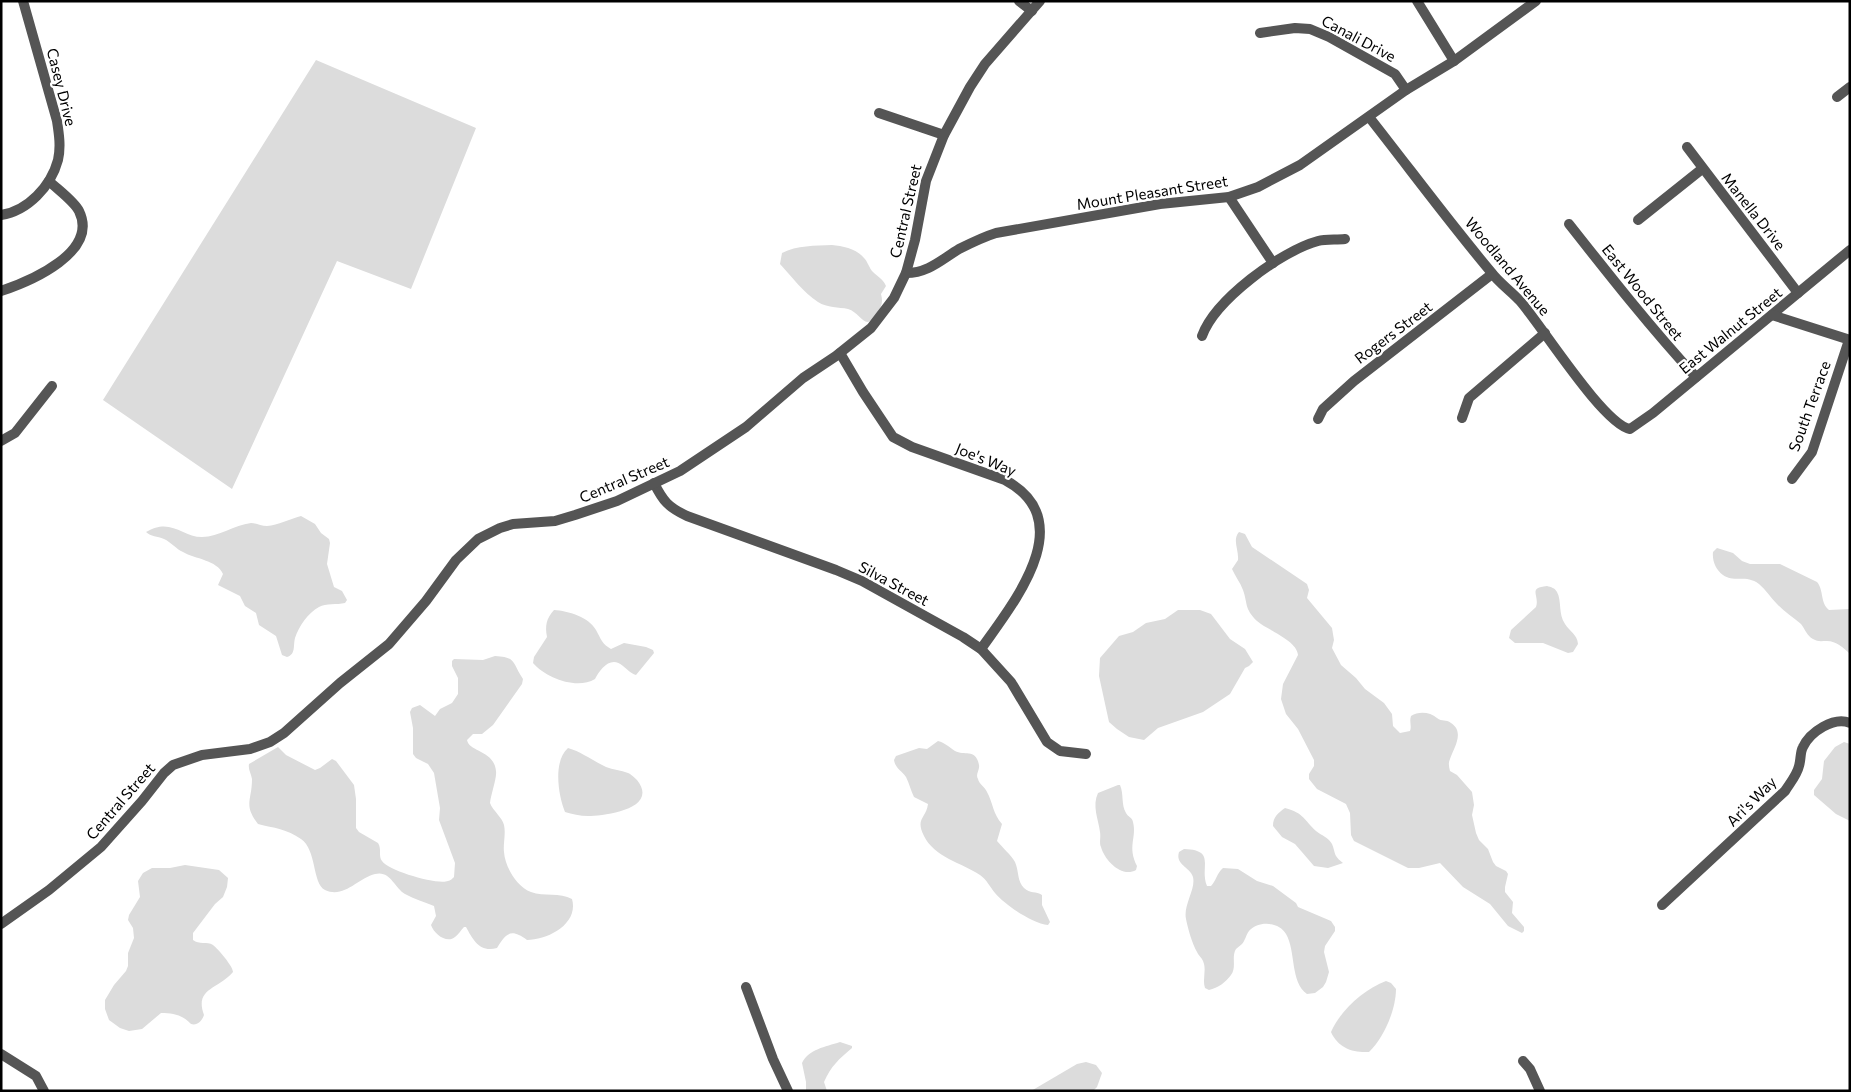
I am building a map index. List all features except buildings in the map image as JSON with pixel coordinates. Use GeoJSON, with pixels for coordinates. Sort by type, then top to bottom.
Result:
{"type":"FeatureCollection","features":[{"type":"Feature","properties":{"kind":"street","name":"Casey Drive"},"geometry":{"type":"LineString","coordinates":[[1,215],[23,207],[37,196],[49,181],[58,160],[60,139],[57,121],[23,1]]}},
{"type":"Feature","properties":{"kind":"street"},"geometry":{"type":"LineString","coordinates":[[1020,1],[1032,11]]}},
{"type":"Feature","properties":{"kind":"street","name":"Central Street"},"geometry":{"type":"LineString","coordinates":[[1,924],[70,874],[101,847],[173,765],[202,755],[250,749],[270,742],[284,733],[340,683],[389,644],[426,601],[456,560],[478,539],[513,524],[555,521],[576,515],[617,501],[680,471],[746,427],[802,378],[840,353],[871,328],[894,298],[906,273],[915,240],[926,181],[944,136],[970,87],[985,64],[1040,1]]}},
{"type":"Feature","properties":{"kind":"street"},"geometry":{"type":"LineString","coordinates":[[1417,1],[1454,61]]}},
{"type":"Feature","properties":{"kind":"street","name":"Mount Pleasant Street"},"geometry":{"type":"LineString","coordinates":[[906,273],[920,273],[980,238],[996,233],[1160,204],[1229,197],[1279,178],[1406,90],[1454,61],[1536,1]]}},
{"type":"Feature","properties":{"kind":"street","name":"Canali Drive"},"geometry":{"type":"LineString","coordinates":[[1260,33],[1295,28],[1310,29],[1347,46],[1395,74],[1406,90]]}},
{"type":"Feature","properties":{"kind":"street"},"geometry":{"type":"LineString","coordinates":[[1837,97],[1850,87]]}},
{"type":"Feature","properties":{"kind":"street"},"geometry":{"type":"LineString","coordinates":[[879,113],[944,136]]}},
{"type":"Feature","properties":{"kind":"street","name":"Woodland Avenue"},"geometry":{"type":"LineString","coordinates":[[1369,117],[1492,274],[1520,301],[1546,333],[1591,396],[1611,418],[1624,428],[1628,428]]}},
{"type":"Feature","properties":{"kind":"street","name":"Manella Drive"},"geometry":{"type":"LineString","coordinates":[[1687,147],[1798,293]]}},
{"type":"Feature","properties":{"kind":"street"},"geometry":{"type":"LineString","coordinates":[[1638,220],[1702,169]]}},
{"type":"Feature","properties":{"kind":"street"},"geometry":{"type":"LineString","coordinates":[[1,291],[46,272],[72,253],[80,241],[82,219],[78,209],[49,181]]}},
{"type":"Feature","properties":{"kind":"street"},"geometry":{"type":"LineString","coordinates":[[1229,197],[1273,263]]}},
{"type":"Feature","properties":{"kind":"street","name":"East Wood Street"},"geometry":{"type":"LineString","coordinates":[[1569,224],[1663,341],[1696,377]]}},
{"type":"Feature","properties":{"kind":"street"},"geometry":{"type":"LineString","coordinates":[[1202,336],[1206,324],[1224,302],[1273,263],[1319,241],[1344,239]]}},
{"type":"Feature","properties":{"kind":"street","name":"East Walnut Street"},"geometry":{"type":"LineString","coordinates":[[1628,428],[1637,425],[1653,413],[1850,250]]}},
{"type":"Feature","properties":{"kind":"street","name":"Rogers Street"},"geometry":{"type":"LineString","coordinates":[[1318,418],[1323,409],[1354,381],[1492,274]]}},
{"type":"Feature","properties":{"kind":"street"},"geometry":{"type":"LineString","coordinates":[[1772,315],[1849,340]]}},
{"type":"Feature","properties":{"kind":"street"},"geometry":{"type":"LineString","coordinates":[[1462,418],[1470,398],[1546,333]]}},
{"type":"Feature","properties":{"kind":"street","name":"South Terrace"},"geometry":{"type":"LineString","coordinates":[[1792,479],[1812,452],[1849,340]]}},
{"type":"Feature","properties":{"kind":"street","name":"Joe's Way"},"geometry":{"type":"LineString","coordinates":[[840,353],[868,401],[894,437],[912,447],[1005,480],[1016,486],[1028,498],[1036,512],[1041,527],[1041,541],[1037,555],[1008,610],[981,649]]}},
{"type":"Feature","properties":{"kind":"street"},"geometry":{"type":"LineString","coordinates":[[1,441],[15,433],[52,386]]}},
{"type":"Feature","properties":{"kind":"street","name":"Silva Street"},"geometry":{"type":"LineString","coordinates":[[654,483],[663,501],[673,509],[687,516],[862,581],[981,649],[1011,682],[1047,742],[1060,751],[1086,754]]}},
{"type":"Feature","properties":{"kind":"street","name":"Ari's Way"},"geometry":{"type":"LineString","coordinates":[[1662,905],[1785,791],[1799,768],[1803,747],[1816,732],[1828,725],[1844,721],[1850,723]]}},
{"type":"Feature","properties":{"kind":"street"},"geometry":{"type":"LineString","coordinates":[[746,987],[773,1059],[788,1091]]}},
{"type":"Feature","properties":{"kind":"street"},"geometry":{"type":"LineString","coordinates":[[1,1054],[36,1076],[44,1091]]}},
{"type":"Feature","properties":{"kind":"street"},"geometry":{"type":"LineString","coordinates":[[1523,1061],[1530,1069],[1540,1091]]}},
{"type":"Feature","properties":{"kind":"shaded area"},"geometry":{"type":"Polygon","coordinates":[[[316,60],[476,128],[411,289],[337,261],[232,489],[103,400],[316,60]]]}},
{"type":"Feature","properties":{"kind":"shaded area"},"geometry":{"type":"Polygon","coordinates":[[[832,245],[850,248],[858,252],[886,286],[881,294],[882,301],[878,312],[870,321],[866,322],[848,309],[818,302],[780,264],[782,253],[788,250],[806,246],[832,245]]]}},
{"type":"Feature","properties":{"kind":"shaded area"},"geometry":{"type":"Polygon","coordinates":[[[301,516],[315,524],[321,533],[329,539],[327,564],[334,587],[342,591],[347,600],[345,603],[322,606],[311,613],[299,629],[292,654],[287,657],[282,655],[276,636],[259,625],[256,613],[245,606],[240,596],[218,585],[223,574],[220,569],[205,560],[178,549],[167,540],[146,532],[162,526],[202,537],[245,524],[251,523],[265,526],[301,516]]]}},
{"type":"Feature","properties":{"kind":"shaded area"},"geometry":{"type":"Polygon","coordinates":[[[1239,532],[1245,534],[1252,547],[1307,584],[1309,590],[1307,598],[1332,628],[1334,640],[1332,648],[1341,665],[1365,689],[1384,703],[1392,714],[1393,726],[1400,733],[1410,731],[1411,716],[1421,713],[1431,714],[1449,722],[1455,727],[1458,735],[1449,762],[1450,771],[1457,775],[1472,792],[1474,805],[1472,815],[1476,833],[1479,840],[1488,849],[1496,866],[1508,874],[1505,892],[1513,902],[1512,913],[1524,927],[1522,933],[1508,926],[1490,904],[1463,887],[1440,863],[1419,868],[1408,868],[1354,841],[1351,835],[1350,813],[1346,804],[1317,789],[1309,779],[1309,774],[1314,766],[1314,760],[1298,729],[1286,714],[1281,699],[1283,684],[1298,655],[1293,645],[1257,621],[1248,609],[1243,590],[1232,569],[1238,560],[1236,538],[1239,532]]]}},
{"type":"Feature","properties":{"kind":"shaded area"},"geometry":{"type":"Polygon","coordinates":[[[1717,548],[1733,553],[1742,561],[1750,564],[1780,564],[1817,582],[1821,589],[1824,604],[1829,610],[1850,609],[1850,654],[1834,642],[1818,641],[1811,638],[1801,624],[1780,607],[1759,584],[1754,581],[1723,575],[1716,568],[1713,559],[1713,552],[1717,548]]]}},
{"type":"Feature","properties":{"kind":"shaded area"},"geometry":{"type":"Polygon","coordinates":[[[1547,586],[1557,592],[1563,620],[1576,638],[1578,644],[1573,652],[1568,653],[1543,643],[1515,643],[1509,638],[1511,630],[1536,607],[1537,588],[1547,586]]]}},
{"type":"Feature","properties":{"kind":"shaded area"},"geometry":{"type":"Polygon","coordinates":[[[554,610],[572,613],[583,618],[593,625],[604,643],[611,649],[624,643],[646,647],[653,650],[654,653],[636,675],[619,663],[614,662],[606,665],[595,679],[588,682],[571,683],[554,678],[533,663],[534,657],[547,637],[547,623],[549,616],[554,610]]]}},
{"type":"Feature","properties":{"kind":"shaded area"},"geometry":{"type":"Polygon","coordinates":[[[1178,610],[1200,610],[1211,614],[1230,639],[1245,649],[1253,662],[1245,668],[1230,694],[1203,712],[1158,728],[1144,740],[1129,737],[1109,722],[1099,676],[1100,658],[1119,636],[1133,632],[1146,623],[1165,619],[1178,610]]]}},
{"type":"Feature","properties":{"kind":"shaded area"},"geometry":{"type":"Polygon","coordinates":[[[495,656],[511,659],[523,679],[522,684],[493,725],[482,734],[473,734],[467,740],[472,747],[486,755],[494,764],[496,774],[490,803],[504,825],[505,858],[513,876],[521,886],[531,892],[572,899],[573,908],[571,916],[566,923],[552,934],[527,940],[513,933],[506,936],[497,948],[486,949],[478,944],[466,927],[452,939],[441,937],[431,925],[436,916],[434,906],[405,894],[384,874],[380,873],[369,876],[351,887],[338,892],[325,890],[318,881],[310,851],[306,844],[291,833],[258,824],[253,817],[249,802],[252,779],[249,764],[278,747],[286,755],[315,770],[332,759],[336,761],[354,785],[356,828],[359,832],[378,843],[382,861],[403,873],[434,881],[450,881],[454,877],[455,863],[439,820],[440,808],[434,773],[428,764],[416,758],[413,754],[413,728],[410,712],[412,708],[420,705],[435,716],[440,709],[452,703],[458,694],[458,678],[452,666],[454,659],[483,660],[495,656]]]}},
{"type":"Feature","properties":{"kind":"shaded area"},"geometry":{"type":"Polygon","coordinates":[[[938,741],[955,751],[975,756],[979,767],[977,775],[979,781],[986,790],[1002,824],[997,841],[1015,862],[1020,882],[1024,888],[1042,895],[1042,905],[1050,922],[1048,925],[1034,921],[1012,908],[999,898],[987,881],[934,849],[924,836],[921,822],[928,804],[914,797],[906,777],[897,767],[894,760],[896,756],[919,748],[927,749],[938,741]]]}},
{"type":"Feature","properties":{"kind":"shaded area"},"geometry":{"type":"Polygon","coordinates":[[[1844,742],[1850,744],[1850,821],[1836,814],[1814,795],[1814,790],[1822,779],[1824,761],[1835,747],[1844,742]]]}},
{"type":"Feature","properties":{"kind":"shaded area"},"geometry":{"type":"Polygon","coordinates":[[[568,748],[606,767],[630,774],[637,780],[642,790],[641,798],[636,804],[627,809],[596,816],[576,815],[565,812],[560,797],[558,778],[560,761],[568,748]]]}},
{"type":"Feature","properties":{"kind":"shaded area"},"geometry":{"type":"Polygon","coordinates":[[[1118,785],[1121,788],[1124,810],[1131,818],[1134,828],[1132,848],[1137,866],[1136,870],[1131,872],[1120,870],[1110,863],[1100,844],[1095,807],[1096,798],[1098,793],[1118,785]]]}},
{"type":"Feature","properties":{"kind":"shaded area"},"geometry":{"type":"Polygon","coordinates":[[[1285,808],[1300,815],[1316,831],[1329,840],[1336,856],[1343,863],[1328,868],[1314,866],[1295,844],[1282,837],[1273,826],[1273,823],[1276,816],[1285,808]]]}},
{"type":"Feature","properties":{"kind":"shaded area"},"geometry":{"type":"Polygon","coordinates":[[[1184,849],[1194,850],[1204,856],[1207,886],[1211,886],[1223,868],[1238,869],[1257,881],[1273,886],[1296,903],[1298,907],[1331,921],[1335,931],[1325,946],[1324,952],[1329,972],[1323,987],[1315,993],[1307,994],[1302,989],[1298,982],[1286,934],[1279,927],[1263,924],[1253,927],[1243,943],[1236,949],[1234,969],[1227,980],[1212,989],[1205,988],[1204,964],[1193,944],[1186,919],[1186,908],[1193,887],[1193,877],[1179,860],[1179,852],[1184,849]]]}},
{"type":"Feature","properties":{"kind":"shaded area"},"geometry":{"type":"Polygon","coordinates":[[[185,865],[219,870],[228,878],[223,897],[215,904],[193,933],[193,940],[213,945],[228,962],[233,972],[205,994],[202,999],[204,1015],[197,1024],[191,1024],[185,1018],[178,1015],[161,1013],[142,1029],[129,1031],[120,1028],[109,1020],[105,1009],[105,1000],[128,966],[128,953],[134,938],[133,928],[128,920],[140,897],[138,881],[143,873],[152,868],[170,868],[185,865]]]}},
{"type":"Feature","properties":{"kind":"shaded area"},"geometry":{"type":"Polygon","coordinates":[[[1386,981],[1391,983],[1396,989],[1394,1005],[1380,1039],[1369,1052],[1357,1052],[1342,1046],[1331,1032],[1340,1016],[1361,995],[1386,981]]]}},
{"type":"Feature","properties":{"kind":"shaded area"},"geometry":{"type":"Polygon","coordinates":[[[840,1042],[852,1046],[852,1048],[839,1059],[830,1071],[824,1082],[827,1091],[806,1091],[802,1063],[805,1058],[818,1049],[840,1042]]]}},
{"type":"Feature","properties":{"kind":"shaded area"},"geometry":{"type":"Polygon","coordinates":[[[1086,1062],[1096,1065],[1102,1073],[1097,1087],[1093,1091],[1031,1091],[1077,1064],[1086,1062]]]}}]}
